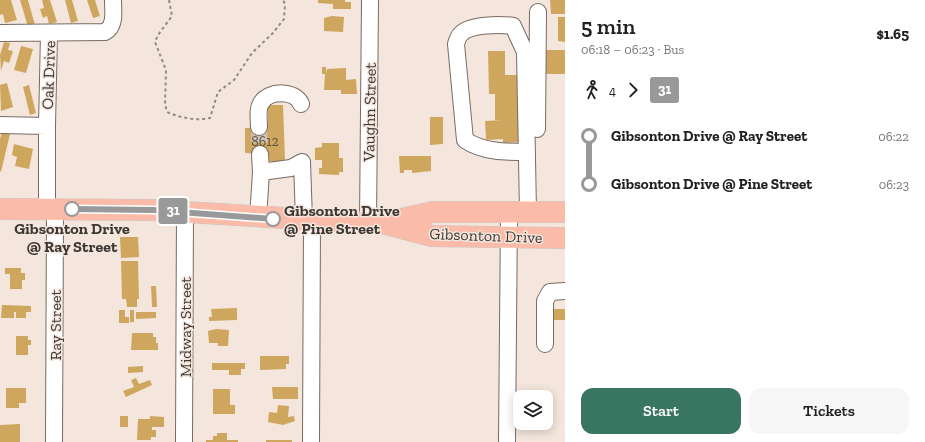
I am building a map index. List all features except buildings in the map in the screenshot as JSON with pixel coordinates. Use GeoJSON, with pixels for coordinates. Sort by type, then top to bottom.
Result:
{"type":"FeatureCollection","features":[{"type":"Feature","properties":{"kind":"main road","name":"Gibsonton Drive"},"geometry":{"type":"LineString","coordinates":[[0,209],[185,212],[258,218],[376,223],[432,236],[565,238]]}},
{"type":"Feature","properties":{"kind":"main road","name":"Gibsonton Drive"},"geometry":{"type":"LineString","coordinates":[[376,223],[433,212],[565,212]]}},
{"type":"Feature","properties":{"kind":"street","name":"Oak Drive"},"geometry":{"type":"LineString","coordinates":[[51,209],[46,126],[49,33],[105,32],[111,27],[113,0]]}},
{"type":"Feature","properties":{"kind":"street","name":"Vaughn Street"},"geometry":{"type":"LineString","coordinates":[[370,0],[376,223]]}},
{"type":"Feature","properties":{"kind":"street"},"geometry":{"type":"LineString","coordinates":[[507,442],[508,237],[525,212],[537,183],[538,12]]}},
{"type":"Feature","properties":{"kind":"street"},"geometry":{"type":"LineString","coordinates":[[525,212],[527,152],[525,52],[513,26],[500,24],[468,29],[460,34],[456,44],[465,140],[475,147],[489,150],[503,152],[527,152]]}},
{"type":"Feature","properties":{"kind":"street"},"geometry":{"type":"LineString","coordinates":[[0,33],[49,33]]}},
{"type":"Feature","properties":{"kind":"street"},"geometry":{"type":"LineString","coordinates":[[259,127],[258,109],[267,97],[288,94],[295,97],[301,104]]}},
{"type":"Feature","properties":{"kind":"street"},"geometry":{"type":"LineString","coordinates":[[0,125],[46,126]]}},
{"type":"Feature","properties":{"kind":"street"},"geometry":{"type":"LineString","coordinates":[[258,218],[261,172],[260,154]]}},
{"type":"Feature","properties":{"kind":"street"},"geometry":{"type":"LineString","coordinates":[[261,172],[291,168],[302,162],[308,220],[311,442]]}},
{"type":"Feature","properties":{"kind":"street","name":"Ray Street"},"geometry":{"type":"LineString","coordinates":[[51,209],[54,442]]}},
{"type":"Feature","properties":{"kind":"street","name":"Midway Street"},"geometry":{"type":"LineString","coordinates":[[184,442],[185,212]]}},
{"type":"Feature","properties":{"kind":"street"},"geometry":{"type":"LineString","coordinates":[[545,344],[545,301],[550,292],[565,291]]}},
{"type":"Feature","properties":{"kind":"path"},"geometry":{"type":"LineString","coordinates":[[169,0],[172,16],[158,35],[155,42],[166,70],[165,104],[167,112],[178,117],[202,119],[210,118],[218,92],[234,80],[252,53],[273,33],[284,19],[285,4],[283,0]]}},
{"type":"Feature","properties":{"kind":"tunnel"},"geometry":{"type":"LineString","coordinates":[[259,127],[260,154]]}},
{"type":"Feature","properties":{"kind":"bus line","name":"31"},"geometry":{"type":"LineString","coordinates":[[72,209],[153,210],[273,219]]}},
{"type":"Feature","properties":{"kind":"place","name":"Gibsonton Drive @ Ray Street"},"geometry":{"type":"Point","coordinates":[72,209]}},
{"type":"Feature","properties":{"kind":"place","name":"Gibsonton Drive @ Pine Street"},"geometry":{"type":"Point","coordinates":[273,219]}}]}
